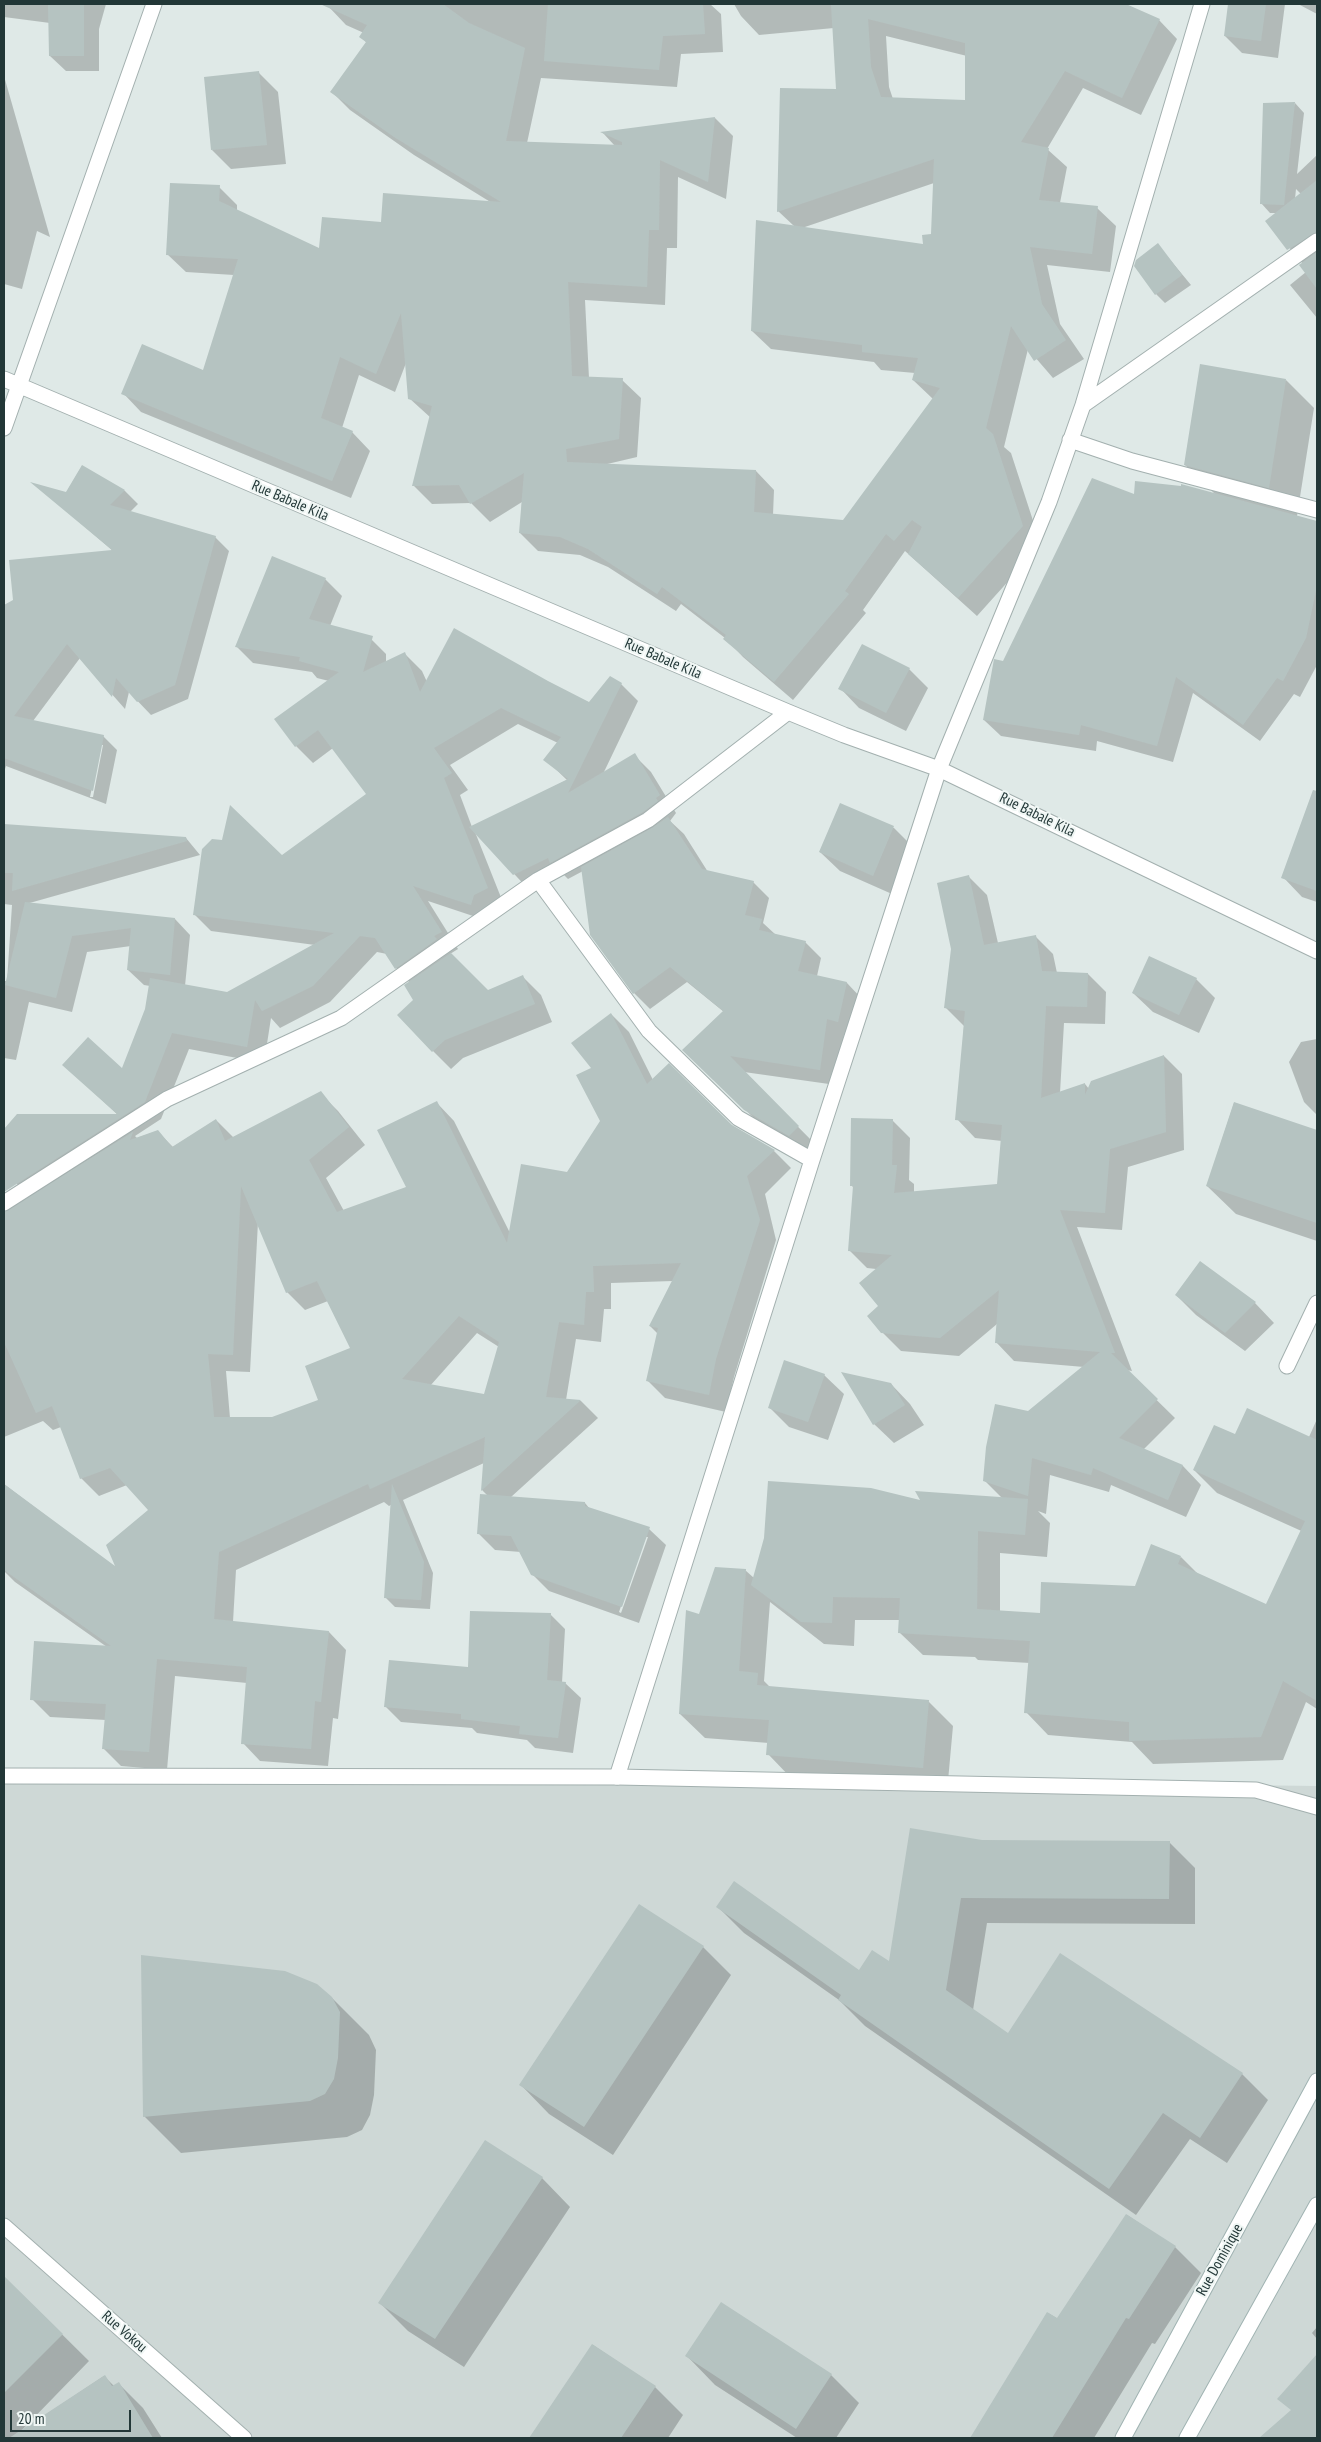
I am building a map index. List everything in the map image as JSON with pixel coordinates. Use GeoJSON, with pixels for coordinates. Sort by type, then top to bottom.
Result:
{"type":"FeatureCollection","features":[{"type":"Feature","properties":{"kind":"street"},"geometry":{"type":"LineString","coordinates":[[4,428],[154,4]]}},
{"type":"Feature","properties":{"kind":"street"},"geometry":{"type":"LineString","coordinates":[[617,1777],[812,1160],[939,769],[1049,502],[1083,405],[1202,4]]}},
{"type":"Feature","properties":{"kind":"street"},"geometry":{"type":"LineString","coordinates":[[1083,405],[1317,241]]}},
{"type":"Feature","properties":{"kind":"street","name":"Rue Babale Kila"},"geometry":{"type":"LineString","coordinates":[[4,379],[788,712],[844,735],[939,769],[1317,951]]}},
{"type":"Feature","properties":{"kind":"street"},"geometry":{"type":"LineString","coordinates":[[1070,440],[1132,460],[1317,510]]}},
{"type":"Feature","properties":{"kind":"street"},"geometry":{"type":"LineString","coordinates":[[4,1203],[167,1098],[341,1018],[538,880],[648,820],[788,712]]}},
{"type":"Feature","properties":{"kind":"street"},"geometry":{"type":"LineString","coordinates":[[538,880],[649,1031],[738,1118],[812,1160]]}},
{"type":"Feature","properties":{"kind":"street"},"geometry":{"type":"LineString","coordinates":[[1287,1366],[1317,1303]]}},
{"type":"Feature","properties":{"kind":"street"},"geometry":{"type":"LineString","coordinates":[[4,1776],[617,1777],[1256,1790],[1317,1807]]}},
{"type":"Feature","properties":{"kind":"street","name":"Rue Dominique"},"geometry":{"type":"LineString","coordinates":[[1123,2438],[1317,2081]]}},
{"type":"Feature","properties":{"kind":"street"},"geometry":{"type":"LineString","coordinates":[[1187,2438],[1317,2205]]}},
{"type":"Feature","properties":{"kind":"street","name":"Rue Vokou"},"geometry":{"type":"LineString","coordinates":[[4,2226],[244,2438]]}},
{"type":"Feature","properties":{"kind":"shaded area"},"geometry":{"type":"Polygon","coordinates":[[[4,1776],[617,1777],[1317,1786],[1317,2438],[4,2438],[4,1776]]]}},
{"type":"Feature","properties":{"kind":"building"},"geometry":{"type":"Polygon","coordinates":[[[48,4],[84,4],[84,56],[49,56],[48,4]]]}},
{"type":"Feature","properties":{"kind":"building"},"geometry":{"type":"Polygon","coordinates":[[[320,4],[443,4],[469,23],[525,48],[506,141],[622,145],[622,142],[600,132],[715,117],[708,182],[660,160],[659,230],[649,230],[647,287],[568,282],[572,376],[623,378],[619,439],[566,449],[567,462],[756,470],[754,512],[843,520],[940,388],[912,380],[918,358],[862,352],[862,345],[751,331],[756,220],[923,244],[922,235],[931,234],[934,159],[777,212],[780,88],[836,89],[831,4],[1126,4],[1160,19],[1122,98],[1065,71],[1021,142],[1049,148],[1039,200],[1098,206],[1092,254],[1030,247],[1042,304],[1066,340],[1034,361],[1011,326],[986,428],[993,434],[1023,526],[958,598],[908,554],[922,527],[912,520],[894,541],[886,534],[845,591],[849,594],[774,682],[723,639],[726,635],[662,587],[657,594],[588,549],[560,537],[519,533],[524,473],[470,504],[459,485],[412,486],[432,406],[408,399],[401,313],[376,374],[340,357],[321,418],[353,431],[332,481],[121,394],[142,344],[203,370],[238,259],[166,255],[170,183],[220,185],[219,201],[319,248],[322,217],[381,222],[383,193],[501,202],[394,137],[330,92],[366,42],[359,37],[367,25],[320,4]],[[868,19],[871,67],[881,97],[965,100],[965,43],[868,19]]]}},
{"type":"Feature","properties":{"kind":"building"},"geometry":{"type":"Polygon","coordinates":[[[548,4],[703,4],[705,34],[663,36],[659,70],[544,61],[548,4]]]}},
{"type":"Feature","properties":{"kind":"building"},"geometry":{"type":"Polygon","coordinates":[[[1228,4],[1266,4],[1261,41],[1224,36],[1228,4]]]}},
{"type":"Feature","properties":{"kind":"building"},"geometry":{"type":"Polygon","coordinates":[[[259,71],[267,145],[211,150],[204,77],[259,71]]]}},
{"type":"Feature","properties":{"kind":"building"},"geometry":{"type":"Polygon","coordinates":[[[1295,102],[1284,205],[1260,204],[1263,103],[1295,102]]]}},
{"type":"Feature","properties":{"kind":"building"},"geometry":{"type":"Polygon","coordinates":[[[1317,180],[1317,232],[1287,250],[1265,221],[1317,180]]]}},
{"type":"Feature","properties":{"kind":"building"},"geometry":{"type":"Polygon","coordinates":[[[1158,243],[1182,275],[1155,295],[1134,266],[1136,260],[1158,243]]]}},
{"type":"Feature","properties":{"kind":"building"},"geometry":{"type":"Polygon","coordinates":[[[1317,252],[1317,289],[1299,265],[1317,252]]]}},
{"type":"Feature","properties":{"kind":"building"},"geometry":{"type":"Polygon","coordinates":[[[1200,364],[1286,379],[1269,488],[1184,465],[1200,364]]]}},
{"type":"Feature","properties":{"kind":"building"},"geometry":{"type":"Polygon","coordinates":[[[82,465],[125,490],[110,505],[216,536],[175,685],[137,702],[116,678],[112,697],[67,644],[14,716],[104,735],[93,791],[4,758],[4,605],[13,600],[9,560],[112,550],[30,482],[66,492],[82,465]]]}},
{"type":"Feature","properties":{"kind":"building"},"geometry":{"type":"Polygon","coordinates":[[[1092,478],[1134,494],[1135,481],[1181,486],[1181,484],[1317,521],[1317,586],[1306,638],[1283,681],[1277,678],[1243,725],[1176,677],[1157,746],[1081,725],[1079,735],[983,720],[994,659],[1003,661],[1092,478]]]}},
{"type":"Feature","properties":{"kind":"building"},"geometry":{"type":"Polygon","coordinates":[[[272,556],[326,578],[309,619],[373,636],[363,672],[405,652],[420,692],[454,628],[589,702],[610,676],[622,683],[568,793],[635,753],[660,795],[656,798],[658,801],[643,812],[550,863],[548,858],[513,875],[469,827],[568,779],[543,760],[561,737],[501,708],[434,748],[452,773],[444,778],[488,888],[474,895],[471,905],[413,886],[442,932],[434,936],[437,939],[395,969],[375,938],[360,936],[313,986],[262,1011],[255,1000],[247,1047],[172,1033],[145,1102],[4,1192],[4,1129],[17,1114],[117,1114],[62,1065],[88,1037],[122,1068],[145,1009],[150,978],[227,992],[334,933],[193,915],[202,849],[212,839],[222,840],[230,805],[282,855],[366,794],[318,730],[295,747],[274,719],[339,672],[299,661],[300,657],[235,647],[272,556]]]}},
{"type":"Feature","properties":{"kind":"building"},"geometry":{"type":"Polygon","coordinates":[[[862,644],[910,668],[886,713],[838,689],[862,644]]]}},
{"type":"Feature","properties":{"kind":"building"},"geometry":{"type":"Polygon","coordinates":[[[1313,790],[1317,791],[1317,891],[1281,878],[1313,790]]]}},
{"type":"Feature","properties":{"kind":"building"},"geometry":{"type":"Polygon","coordinates":[[[840,803],[894,826],[873,876],[819,852],[840,803]]]}},
{"type":"Feature","properties":{"kind":"building"},"geometry":{"type":"Polygon","coordinates":[[[668,817],[702,869],[754,881],[745,915],[762,919],[759,930],[806,941],[798,971],[847,982],[838,1022],[827,1019],[820,1070],[730,1056],[799,1126],[789,1136],[744,1110],[682,1050],[723,1011],[670,967],[633,994],[590,935],[581,867],[652,828],[668,817]]]}},
{"type":"Feature","properties":{"kind":"building"},"geometry":{"type":"Polygon","coordinates":[[[4,824],[186,837],[187,841],[12,891],[13,873],[4,873],[4,824]]]}},
{"type":"Feature","properties":{"kind":"building"},"geometry":{"type":"Polygon","coordinates":[[[969,875],[984,945],[1036,935],[1042,971],[1088,973],[1087,1007],[1046,1006],[1041,1098],[1085,1083],[1085,1095],[1091,1081],[1164,1055],[1166,1132],[1110,1149],[1105,1213],[1060,1210],[1115,1353],[1111,1353],[1158,1399],[1119,1438],[1183,1465],[1168,1500],[1093,1468],[1091,1475],[1032,1458],[1028,1496],[983,1481],[986,1447],[995,1404],[1028,1411],[1100,1352],[995,1343],[999,1290],[940,1338],[881,1333],[867,1316],[878,1306],[859,1283],[892,1255],[848,1251],[853,1186],[850,1186],[851,1118],[893,1119],[892,1165],[897,1165],[894,1193],[997,1184],[1002,1125],[955,1120],[965,1011],[944,1008],[951,949],[937,883],[969,875]]]}},
{"type":"Feature","properties":{"kind":"building"},"geometry":{"type":"Polygon","coordinates":[[[25,902],[175,918],[170,975],[127,970],[131,928],[72,936],[56,998],[5,985],[25,902]]]}},
{"type":"Feature","properties":{"kind":"building"},"geometry":{"type":"Polygon","coordinates":[[[451,953],[488,990],[523,975],[535,1004],[445,1040],[432,1052],[397,1015],[413,1000],[404,985],[451,953]]]}},
{"type":"Feature","properties":{"kind":"building"},"geometry":{"type":"Polygon","coordinates":[[[1149,956],[1197,978],[1179,1015],[1132,993],[1149,956]]]}},
{"type":"Feature","properties":{"kind":"building"},"geometry":{"type":"Polygon","coordinates":[[[611,1013],[647,1084],[669,1063],[732,1125],[775,1150],[747,1176],[760,1220],[716,1359],[709,1395],[646,1381],[658,1328],[649,1326],[681,1263],[593,1266],[594,1292],[586,1292],[584,1325],[559,1322],[546,1397],[581,1400],[481,1491],[485,1437],[370,1489],[368,1484],[219,1552],[214,1619],[329,1631],[321,1702],[315,1701],[311,1749],[241,1744],[247,1667],[157,1659],[149,1752],[102,1749],[106,1704],[30,1700],[34,1641],[111,1646],[4,1570],[4,1484],[115,1566],[106,1545],[148,1510],[110,1468],[80,1479],[52,1406],[36,1413],[4,1342],[4,1212],[133,1132],[130,1140],[158,1130],[172,1147],[216,1119],[225,1141],[321,1091],[349,1127],[309,1160],[337,1212],[406,1187],[377,1130],[437,1101],[507,1243],[521,1164],[567,1172],[600,1121],[576,1075],[591,1068],[571,1043],[611,1013]],[[241,1186],[233,1355],[208,1354],[214,1417],[272,1417],[318,1400],[305,1366],[350,1348],[317,1281],[286,1293],[241,1186]],[[459,1316],[402,1379],[484,1394],[499,1342],[459,1316]]]}},
{"type":"Feature","properties":{"kind":"building"},"geometry":{"type":"Polygon","coordinates":[[[1234,1102],[1317,1130],[1317,1223],[1206,1186],[1234,1102]]]}},
{"type":"Feature","properties":{"kind":"building"},"geometry":{"type":"Polygon","coordinates":[[[1200,1261],[1256,1302],[1225,1333],[1175,1295],[1200,1261]]]}},
{"type":"Feature","properties":{"kind":"building"},"geometry":{"type":"Polygon","coordinates":[[[784,1360],[825,1374],[808,1422],[768,1408],[784,1360]]]}},
{"type":"Feature","properties":{"kind":"building"},"geometry":{"type":"Polygon","coordinates":[[[841,1372],[891,1383],[905,1405],[873,1425],[841,1372]]]}},
{"type":"Feature","properties":{"kind":"building"},"geometry":{"type":"Polygon","coordinates":[[[1247,1408],[1317,1440],[1317,1701],[1283,1681],[1261,1737],[1129,1741],[1129,1722],[1024,1713],[1030,1641],[898,1633],[900,1598],[833,1597],[832,1623],[801,1622],[751,1585],[764,1538],[768,1481],[871,1488],[920,1500],[915,1491],[1028,1499],[1025,1535],[978,1531],[977,1609],[1040,1613],[1041,1582],[1135,1586],[1151,1544],[1181,1556],[1178,1564],[1266,1604],[1305,1521],[1193,1470],[1214,1425],[1235,1434],[1247,1408]]]}},
{"type":"Feature","properties":{"kind":"building"},"geometry":{"type":"Polygon","coordinates":[[[392,1484],[424,1562],[421,1600],[384,1598],[392,1484]]]}},
{"type":"Feature","properties":{"kind":"building"},"geometry":{"type":"Polygon","coordinates":[[[480,1494],[585,1502],[585,1506],[650,1527],[622,1607],[531,1575],[511,1536],[477,1534],[480,1494]]]}},
{"type":"Feature","properties":{"kind":"building"},"geometry":{"type":"Polygon","coordinates":[[[715,1567],[746,1569],[739,1671],[758,1673],[757,1685],[929,1700],[923,1768],[766,1755],[769,1720],[679,1714],[686,1610],[699,1614],[715,1567]]]}},
{"type":"Feature","properties":{"kind":"building"},"geometry":{"type":"Polygon","coordinates":[[[470,1611],[551,1613],[547,1680],[566,1682],[558,1738],[519,1734],[520,1726],[461,1719],[461,1714],[384,1707],[389,1660],[468,1667],[470,1611]]]}},
{"type":"Feature","properties":{"kind":"building"},"geometry":{"type":"Polygon","coordinates":[[[910,1828],[982,1840],[1170,1841],[1169,1899],[961,1898],[946,1990],[1008,2033],[1060,1953],[1243,2073],[1200,2138],[1163,2113],[1109,2189],[838,2000],[841,1995],[716,1907],[734,1881],[859,1970],[872,1950],[889,1961],[910,1828]]]}},
{"type":"Feature","properties":{"kind":"building"},"geometry":{"type":"Polygon","coordinates":[[[639,1904],[704,1946],[584,2127],[519,2085],[639,1904]]]}},
{"type":"Feature","properties":{"kind":"building"},"geometry":{"type":"Polygon","coordinates":[[[141,1955],[285,1971],[317,1984],[332,1997],[340,2012],[338,2058],[334,2079],[325,2094],[310,2101],[143,2117],[141,1955]]]}},
{"type":"Feature","properties":{"kind":"building"},"geometry":{"type":"Polygon","coordinates":[[[485,2140],[543,2177],[435,2339],[378,2303],[485,2140]]]}},
{"type":"Feature","properties":{"kind":"building"},"geometry":{"type":"Polygon","coordinates":[[[1126,2214],[1176,2246],[1129,2319],[1126,2318],[1052,2438],[970,2438],[1047,2312],[1057,2318],[1126,2214]]]}},
{"type":"Feature","properties":{"kind":"building"},"geometry":{"type":"Polygon","coordinates":[[[4,2276],[63,2334],[4,2393],[4,2276]]]}},
{"type":"Feature","properties":{"kind":"building"},"geometry":{"type":"Polygon","coordinates":[[[721,2302],[832,2374],[796,2429],[685,2356],[721,2302]]]}},
{"type":"Feature","properties":{"kind":"building"},"geometry":{"type":"Polygon","coordinates":[[[592,2344],[656,2386],[621,2438],[529,2438],[592,2344]]]}},
{"type":"Feature","properties":{"kind":"building"},"geometry":{"type":"Polygon","coordinates":[[[1317,2354],[1317,2438],[1259,2438],[1291,2410],[1277,2399],[1317,2354]]]}},
{"type":"Feature","properties":{"kind":"building"},"geometry":{"type":"Polygon","coordinates":[[[105,2375],[112,2386],[119,2382],[153,2438],[9,2438],[105,2375]]]}}]}
